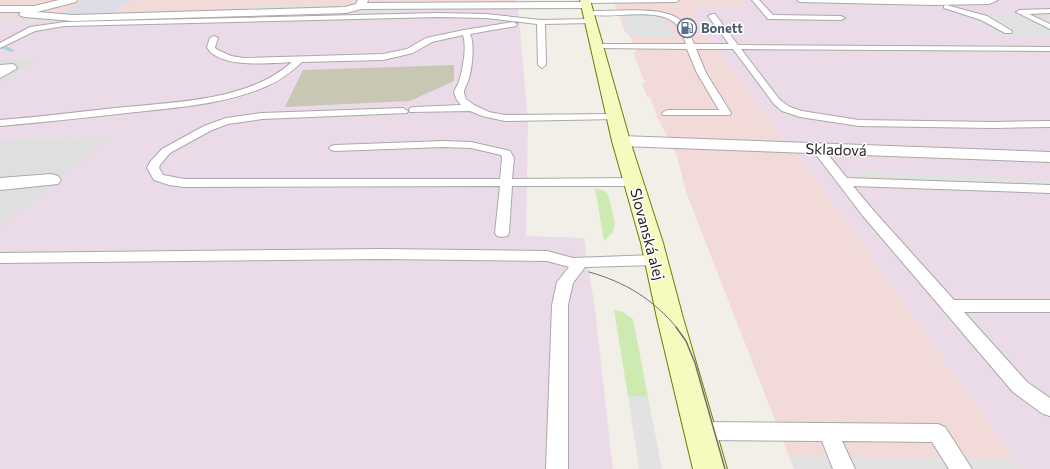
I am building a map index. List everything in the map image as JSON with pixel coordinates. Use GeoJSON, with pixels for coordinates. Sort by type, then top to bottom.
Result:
{"type":"FeatureCollection","features":[{"type":"Feature","properties":{"kind":"main road","name":"Slovanská alej"},"geometry":{"type":"LineString","coordinates":[[587,8],[621,141],[635,182],[710,469]]}},
{"type":"Feature","properties":{"kind":"street"},"geometry":{"type":"LineString","coordinates":[[0,9],[34,9],[72,0]]}},
{"type":"Feature","properties":{"kind":"street"},"geometry":{"type":"LineString","coordinates":[[34,9],[25,14],[73,18],[220,14],[277,15],[346,10],[362,3],[587,8]]}},
{"type":"Feature","properties":{"kind":"street","name":"Skladová"},"geometry":{"type":"LineString","coordinates":[[621,141],[1050,157]]}},
{"type":"Feature","properties":{"kind":"street"},"geometry":{"type":"LineString","coordinates":[[0,184],[51,180]]}},
{"type":"Feature","properties":{"kind":"lane"},"geometry":{"type":"LineString","coordinates":[[214,38],[211,47],[213,51],[229,58],[250,61],[390,56],[410,51],[429,40],[464,32],[507,25],[541,22],[587,8],[676,0]]}},
{"type":"Feature","properties":{"kind":"lane"},"geometry":{"type":"LineString","coordinates":[[755,0],[770,17],[841,18]]}},
{"type":"Feature","properties":{"kind":"lane"},"geometry":{"type":"LineString","coordinates":[[800,0],[933,3],[989,2],[995,0]]}},
{"type":"Feature","properties":{"kind":"lane"},"geometry":{"type":"LineString","coordinates":[[922,0],[984,18],[1008,31]]}},
{"type":"Feature","properties":{"kind":"lane"},"geometry":{"type":"LineString","coordinates":[[587,8],[646,13],[669,17],[676,20],[686,34],[696,61],[726,114],[667,113]]}},
{"type":"Feature","properties":{"kind":"lane"},"geometry":{"type":"LineString","coordinates":[[1050,11],[1020,12],[1050,27]]}},
{"type":"Feature","properties":{"kind":"lane"},"geometry":{"type":"LineString","coordinates":[[0,46],[33,30],[66,24],[277,15],[452,15],[486,16],[541,22]]}},
{"type":"Feature","properties":{"kind":"lane"},"geometry":{"type":"LineString","coordinates":[[712,16],[776,102],[786,109],[800,114],[860,123],[994,125],[1050,124]]}},
{"type":"Feature","properties":{"kind":"lane"},"geometry":{"type":"LineString","coordinates":[[541,22],[542,65]]}},
{"type":"Feature","properties":{"kind":"lane"},"geometry":{"type":"LineString","coordinates":[[464,32],[468,40],[464,80],[459,90],[460,96],[464,103],[487,114],[505,118],[615,117]]}},
{"type":"Feature","properties":{"kind":"lane"},"geometry":{"type":"LineString","coordinates":[[597,46],[1050,49]]}},
{"type":"Feature","properties":{"kind":"lane"},"geometry":{"type":"LineString","coordinates":[[0,123],[66,117],[212,99],[259,86],[285,72],[294,66],[299,60]]}},
{"type":"Feature","properties":{"kind":"lane"},"geometry":{"type":"LineString","coordinates":[[0,68],[13,67],[0,75]]}},
{"type":"Feature","properties":{"kind":"lane"},"geometry":{"type":"LineString","coordinates":[[474,108],[262,116],[234,119],[208,128],[174,146],[159,157],[153,168],[158,177],[169,181],[184,183],[635,182]]}},
{"type":"Feature","properties":{"kind":"lane"},"geometry":{"type":"LineString","coordinates":[[335,148],[442,144],[491,148],[502,151],[508,155],[502,233]]}},
{"type":"Feature","properties":{"kind":"lane"},"geometry":{"type":"LineString","coordinates":[[817,148],[868,213],[1020,387],[1050,408]]}},
{"type":"Feature","properties":{"kind":"lane"},"geometry":{"type":"LineString","coordinates":[[843,182],[1050,189]]}},
{"type":"Feature","properties":{"kind":"lane"},"geometry":{"type":"LineString","coordinates":[[0,258],[383,254],[547,256],[573,263],[655,260]]}},
{"type":"Feature","properties":{"kind":"lane"},"geometry":{"type":"LineString","coordinates":[[557,469],[560,305],[565,282],[580,263]]}},
{"type":"Feature","properties":{"kind":"lane"},"geometry":{"type":"LineString","coordinates":[[949,306],[1050,306]]}},
{"type":"Feature","properties":{"kind":"lane"},"geometry":{"type":"LineString","coordinates":[[701,431],[938,433],[961,469]]}},
{"type":"Feature","properties":{"kind":"lane"},"geometry":{"type":"LineString","coordinates":[[828,432],[844,469]]}},
{"type":"Feature","properties":{"kind":"shaded area"},"geometry":{"type":"Polygon","coordinates":[[[0,0],[516,0],[518,7],[407,12],[0,22],[0,0]]]}},
{"type":"Feature","properties":{"kind":"shaded area"},"geometry":{"type":"Polygon","coordinates":[[[86,0],[132,0],[110,14],[80,15],[61,13],[86,0]]]}},
{"type":"Feature","properties":{"kind":"shaded area"},"geometry":{"type":"Polygon","coordinates":[[[613,0],[739,0],[744,5],[692,7],[698,16],[693,16],[770,122],[809,169],[1021,469],[794,469],[686,192],[677,156],[657,117],[650,97],[647,97],[642,83],[645,83],[633,53],[636,52],[630,36],[625,32],[613,0]]]}},
{"type":"Feature","properties":{"kind":"shaded area"},"geometry":{"type":"Polygon","coordinates":[[[739,0],[1050,0],[1050,469],[1021,469],[809,169],[770,122],[693,16],[698,16],[692,7],[743,5],[739,0]]]}},
{"type":"Feature","properties":{"kind":"shaded area"},"geometry":{"type":"Polygon","coordinates":[[[345,4],[343,8],[233,10],[236,8],[247,8],[249,6],[345,4]]]}},
{"type":"Feature","properties":{"kind":"shaded area"},"geometry":{"type":"Polygon","coordinates":[[[518,7],[528,122],[526,236],[584,238],[595,309],[613,469],[0,469],[0,228],[114,134],[0,141],[0,84],[39,58],[0,59],[0,22],[407,12],[408,8],[518,7]]]}},
{"type":"Feature","properties":{"kind":"shaded area"},"geometry":{"type":"Polygon","coordinates":[[[408,8],[407,12],[363,13],[365,9],[408,8]]]}},
{"type":"Feature","properties":{"kind":"shaded area"},"geometry":{"type":"Polygon","coordinates":[[[621,15],[651,16],[664,19],[676,37],[638,37],[629,34],[621,15]]]}},
{"type":"Feature","properties":{"kind":"shaded area"},"geometry":{"type":"Polygon","coordinates":[[[963,16],[1050,17],[1050,37],[1005,36],[963,16]]]}},
{"type":"Feature","properties":{"kind":"shaded area"},"geometry":{"type":"Polygon","coordinates":[[[46,17],[39,21],[0,22],[0,18],[46,17]]]}},
{"type":"Feature","properties":{"kind":"shaded area"},"geometry":{"type":"Polygon","coordinates":[[[40,58],[29,65],[0,84],[0,59],[40,58]]]}},
{"type":"Feature","properties":{"kind":"shaded area"},"geometry":{"type":"Polygon","coordinates":[[[454,65],[454,81],[410,101],[285,107],[303,70],[454,65]]]}},
{"type":"Feature","properties":{"kind":"shaded area"},"geometry":{"type":"Polygon","coordinates":[[[115,134],[0,228],[0,141],[115,134]]]}},
{"type":"Feature","properties":{"kind":"shaded area"},"geometry":{"type":"Polygon","coordinates":[[[852,171],[1050,180],[1050,189],[861,183],[852,171]]]}},
{"type":"Feature","properties":{"kind":"shaded area"},"geometry":{"type":"Polygon","coordinates":[[[628,396],[648,397],[662,469],[639,469],[628,396]]]}},
{"type":"Feature","properties":{"kind":"shaded area"},"geometry":{"type":"Polygon","coordinates":[[[789,456],[1014,459],[1021,469],[794,469],[789,456]]]}},
{"type":"Feature","properties":{"kind":"green space"},"geometry":{"type":"Polygon","coordinates":[[[595,188],[603,190],[608,194],[615,222],[612,233],[604,241],[595,188]]]}},
{"type":"Feature","properties":{"kind":"green space"},"geometry":{"type":"Polygon","coordinates":[[[614,310],[623,312],[633,319],[648,397],[628,396],[614,310]]]}},
{"type":"Feature","properties":{"kind":"waterway"},"geometry":{"type":"LineString","coordinates":[[0,45],[12,51]]}},
{"type":"Feature","properties":{"kind":"tram line"},"geometry":{"type":"LineString","coordinates":[[589,272],[615,281],[638,293],[658,308],[677,328]]}},
{"type":"Feature","properties":{"kind":"tram line"},"geometry":{"type":"LineString","coordinates":[[676,327],[686,341],[695,363],[725,469]]}},
{"type":"Feature","properties":{"kind":"place","name":"Bonett"},"geometry":{"type":"Point","coordinates":[687,28]}}]}
